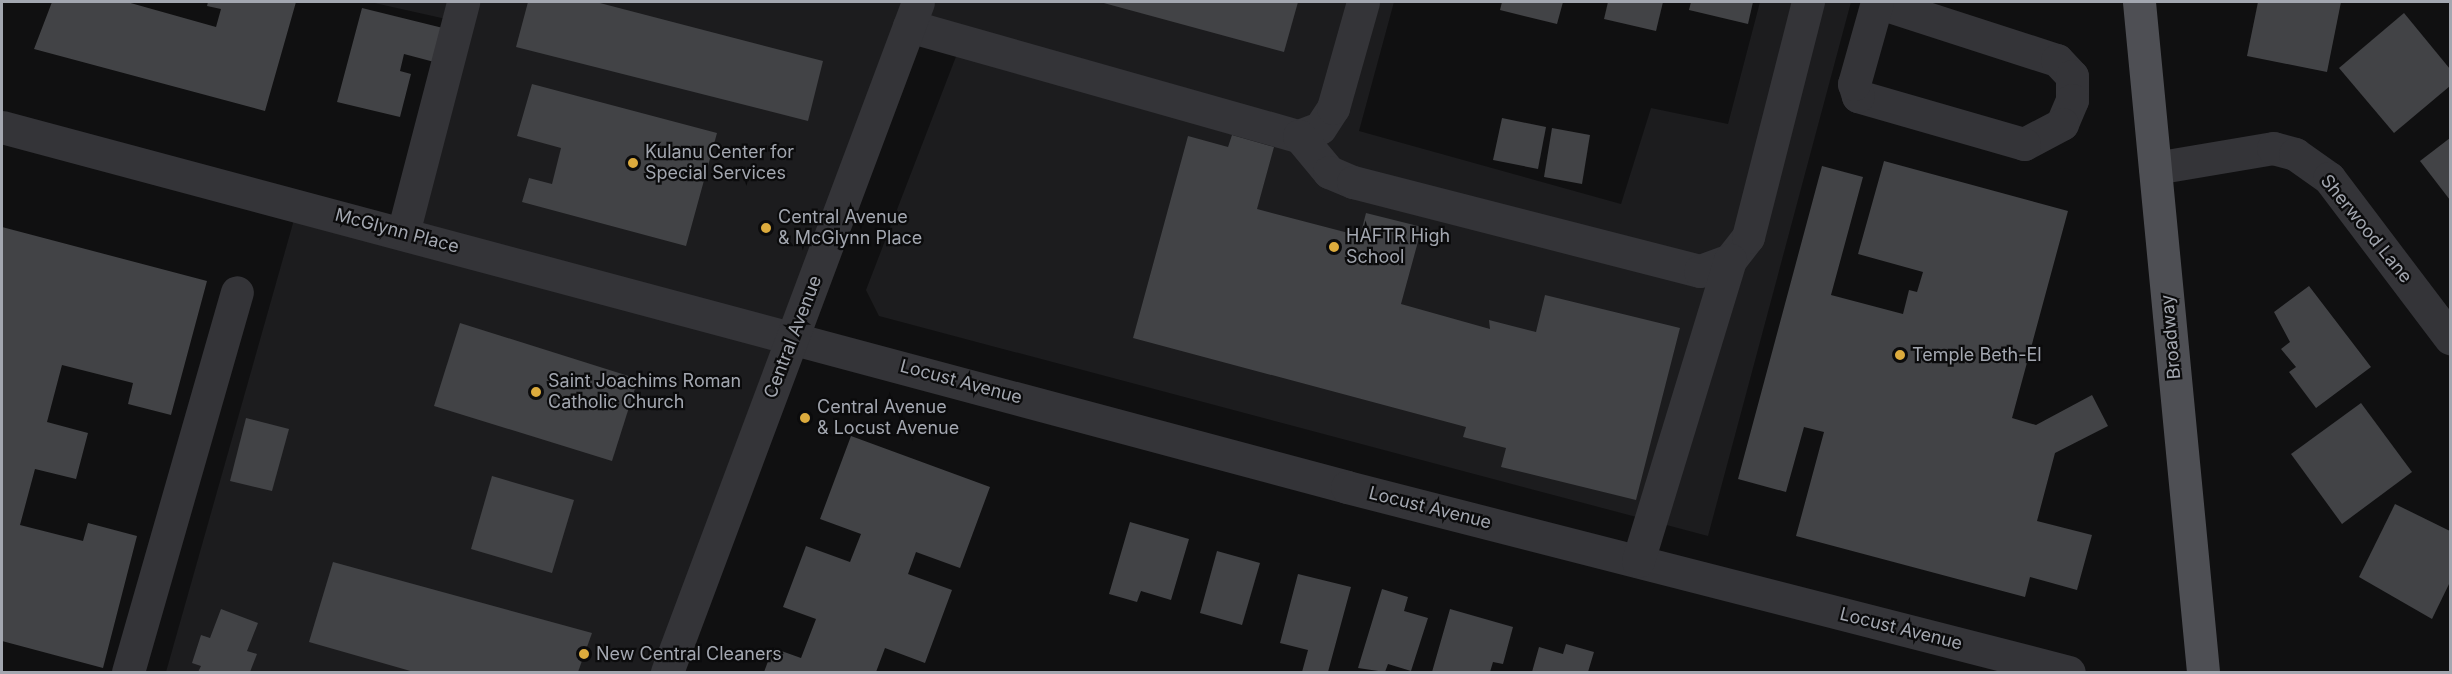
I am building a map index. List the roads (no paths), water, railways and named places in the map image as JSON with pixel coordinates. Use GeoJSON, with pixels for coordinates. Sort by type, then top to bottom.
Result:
{"type":"FeatureCollection","features":[{"type":"Feature","properties":{"kind":"main road","name":"Broadway"},"geometry":{"type":"LineString","coordinates":[[2139,2],[2203,672]]}},
{"type":"Feature","properties":{"kind":"street"},"geometry":{"type":"LineString","coordinates":[[404,233],[463,2]]}},
{"type":"Feature","properties":{"kind":"street"},"geometry":{"type":"LineString","coordinates":[[1299,136],[1320,128],[1333,108],[1362,2]]}},
{"type":"Feature","properties":{"kind":"street"},"geometry":{"type":"LineString","coordinates":[[1638,561],[1730,260],[1748,237],[1808,2]]}},
{"type":"Feature","properties":{"kind":"street"},"geometry":{"type":"LineString","coordinates":[[1877,2],[2057,60],[2072,76],[2072,100],[2062,124],[2024,144],[1858,96],[1854,84],[1877,2]]}},
{"type":"Feature","properties":{"kind":"street"},"geometry":{"type":"LineString","coordinates":[[914,14],[1299,136],[1329,172],[1353,182],[1700,271],[1730,260]]}},
{"type":"Feature","properties":{"kind":"street","name":"Central Avenue"},"geometry":{"type":"LineString","coordinates":[[667,672],[914,14]]}},
{"type":"Feature","properties":{"kind":"street","name":"McGlynn Place"},"geometry":{"type":"LineString","coordinates":[[2,127],[793,336]]}},
{"type":"Feature","properties":{"kind":"street","name":"Sherwood Lane"},"geometry":{"type":"LineString","coordinates":[[2155,168],[2273,148],[2295,154],[2329,178],[2451,338]]}},
{"type":"Feature","properties":{"kind":"street"},"geometry":{"type":"LineString","coordinates":[[128,672],[237,292]]}},
{"type":"Feature","properties":{"kind":"street","name":"Locust Avenue"},"geometry":{"type":"LineString","coordinates":[[793,336],[1638,561],[2069,672]]}},
{"type":"Feature","properties":{"kind":"place","name":"Kulanu Center for Special Services"},"geometry":{"type":"Point","coordinates":[633,163]}},
{"type":"Feature","properties":{"kind":"place","name":"Central Avenue & McGlynn Place"},"geometry":{"type":"Point","coordinates":[766,228]}},
{"type":"Feature","properties":{"kind":"place","name":"HAFTR High School"},"geometry":{"type":"Point","coordinates":[1334,247]}},
{"type":"Feature","properties":{"kind":"place","name":"Temple Beth-El"},"geometry":{"type":"Point","coordinates":[1900,355]}},
{"type":"Feature","properties":{"kind":"place","name":"Saint Joachims Roman Catholic Church"},"geometry":{"type":"Point","coordinates":[536,392]}},
{"type":"Feature","properties":{"kind":"place","name":"Central Avenue & Locust Avenue"},"geometry":{"type":"Point","coordinates":[805,418]}},
{"type":"Feature","properties":{"kind":"place","name":"New Central Cleaners"},"geometry":{"type":"Point","coordinates":[584,654]}}]}
